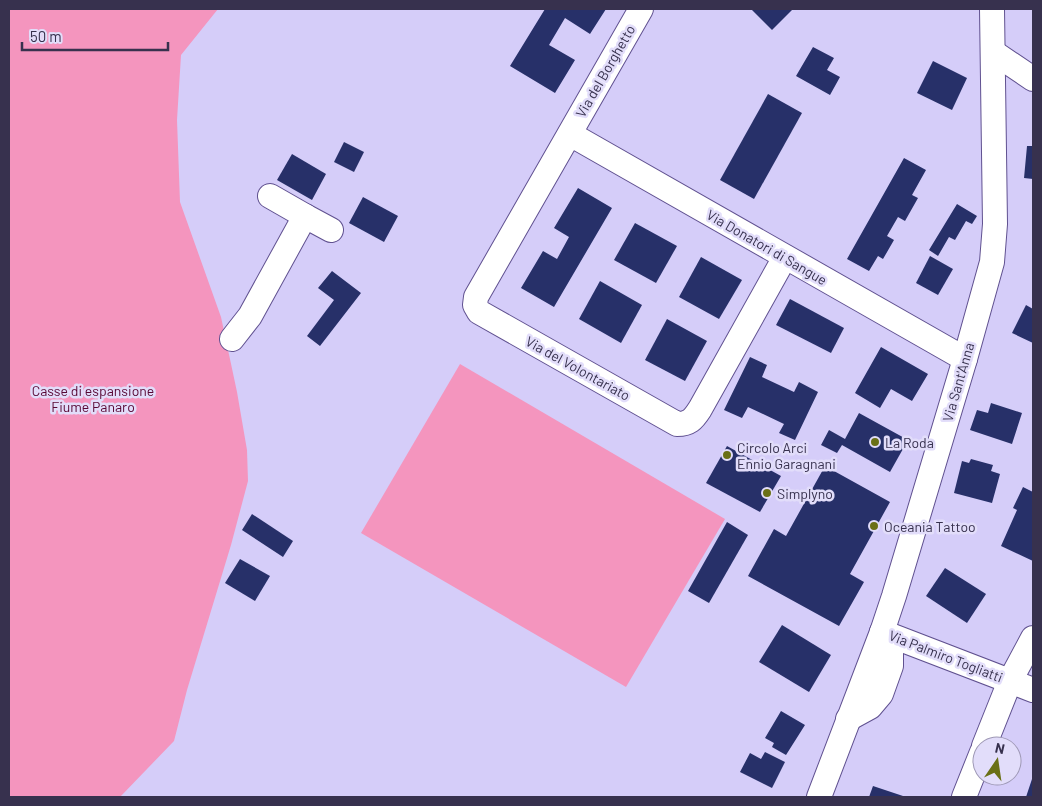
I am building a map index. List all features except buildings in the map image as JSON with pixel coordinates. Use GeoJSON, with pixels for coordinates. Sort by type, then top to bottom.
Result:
{"type":"FeatureCollection","features":[{"type":"Feature","properties":{"kind":"street","name":"Via del Borghetto"},"geometry":{"type":"LineString","coordinates":[[570,134],[641,9]]}},
{"type":"Feature","properties":{"kind":"street","name":"Via Sant'Anna"},"geometry":{"type":"LineString","coordinates":[[819,797],[882,632],[965,359],[992,262],[994,243],[992,9]]}},
{"type":"Feature","properties":{"kind":"street"},"geometry":{"type":"LineString","coordinates":[[993,52],[1033,79]]}},
{"type":"Feature","properties":{"kind":"street","name":"Via Donatori di Sangue"},"geometry":{"type":"LineString","coordinates":[[570,134],[965,359]]}},
{"type":"Feature","properties":{"kind":"street","name":"Via del Volontariato"},"geometry":{"type":"LineString","coordinates":[[570,134],[476,297],[475,305],[479,312],[677,424],[686,424],[693,420],[700,409],[786,257]]}},
{"type":"Feature","properties":{"kind":"street"},"geometry":{"type":"LineString","coordinates":[[270,196],[331,230]]}},
{"type":"Feature","properties":{"kind":"street"},"geometry":{"type":"LineString","coordinates":[[232,339],[250,316],[305,216]]}},
{"type":"Feature","properties":{"kind":"street","name":"Via Palmiro Togliatti"},"geometry":{"type":"LineString","coordinates":[[882,632],[1033,690]]}},
{"type":"Feature","properties":{"kind":"street","name":"Via Palmiro Togliatti"},"geometry":{"type":"LineString","coordinates":[[988,736],[1010,680],[1033,638]]}},
{"type":"Feature","properties":{"kind":"street"},"geometry":{"type":"LineString","coordinates":[[964,797],[972,777]]}},
{"type":"Feature","properties":{"kind":"green space","name":"Casse di espansione Fiume Panaro"},"geometry":{"type":"Polygon","coordinates":[[[9,9],[218,9],[181,55],[177,120],[180,202],[221,317],[247,450],[248,481],[174,741],[120,797],[9,797],[9,9]]]}},
{"type":"Feature","properties":{"kind":"green space"},"geometry":{"type":"Polygon","coordinates":[[[460,364],[725,519],[626,687],[361,533],[460,364]]]}},
{"type":"Feature","properties":{"kind":"place","name":"La Roda"},"geometry":{"type":"Point","coordinates":[875,442]}},
{"type":"Feature","properties":{"kind":"place","name":"Circolo Arci Ennio Garagnani"},"geometry":{"type":"Point","coordinates":[727,455]}},
{"type":"Feature","properties":{"kind":"place","name":"Simplyno"},"geometry":{"type":"Point","coordinates":[767,493]}},
{"type":"Feature","properties":{"kind":"place","name":"Oceania Tattoo"},"geometry":{"type":"Point","coordinates":[874,526]}}]}
